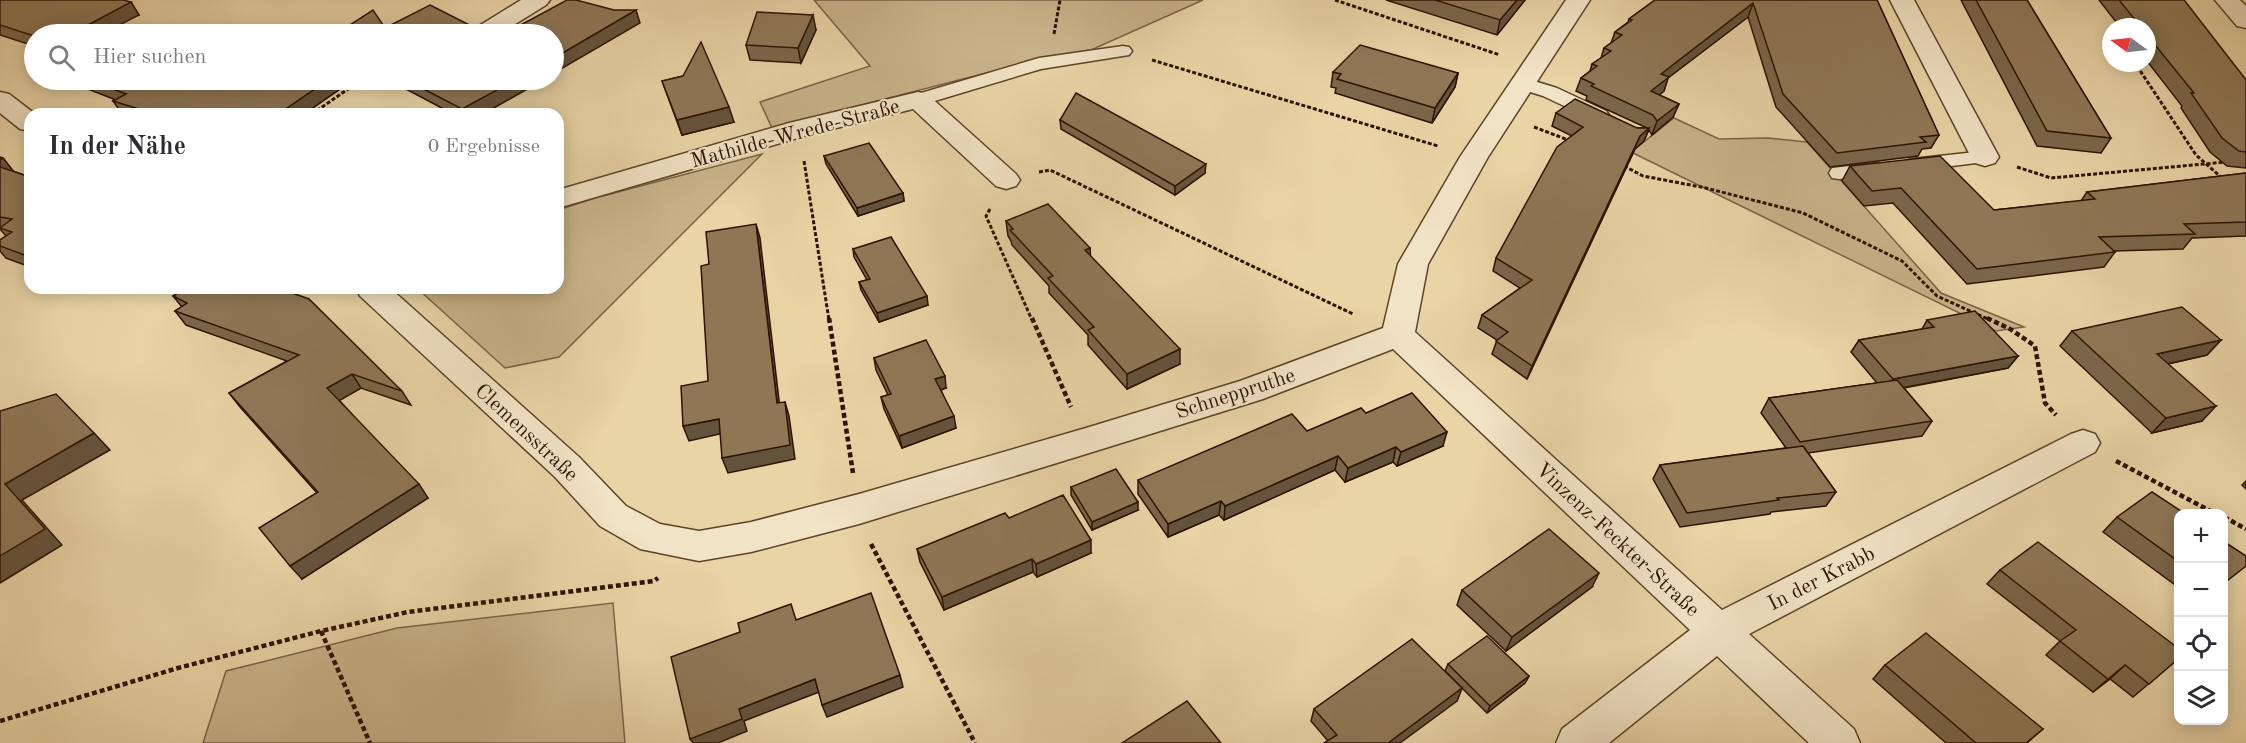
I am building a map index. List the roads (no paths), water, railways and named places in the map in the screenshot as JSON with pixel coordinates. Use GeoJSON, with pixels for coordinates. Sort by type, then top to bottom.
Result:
{"type":"FeatureCollection","features":[{"type":"Feature","properties":{"kind":"street"},"geometry":{"type":"LineString","coordinates":[[499,24],[538,0]]}},
{"type":"Feature","properties":{"kind":"street"},"geometry":{"type":"LineString","coordinates":[[1398,335],[1413,264],[1474,157],[1578,0]]}},
{"type":"Feature","properties":{"kind":"street"},"geometry":{"type":"LineString","coordinates":[[1902,0],[1984,157]]}},
{"type":"Feature","properties":{"kind":"street"},"geometry":{"type":"LineString","coordinates":[[2227,0],[2246,21]]}},
{"type":"Feature","properties":{"kind":"street"},"geometry":{"type":"LineString","coordinates":[[0,100],[24,118]]}},
{"type":"Feature","properties":{"kind":"street","name":"Mathilde-Wrede-Straße"},"geometry":{"type":"LineString","coordinates":[[564,197],[799,129],[918,100],[1006,180]]}},
{"type":"Feature","properties":{"kind":"street","name":"Clemensstraße"},"geometry":{"type":"LineString","coordinates":[[378,294],[567,467],[613,516],[653,538],[699,546]]}},
{"type":"Feature","properties":{"kind":"street","name":"Schneppruthe"},"geometry":{"type":"LineString","coordinates":[[699,546],[750,537],[859,509],[1086,441],[1251,390],[1398,335]]}},
{"type":"Feature","properties":{"kind":"street","name":"Vinzenz-Feckter-Straße"},"geometry":{"type":"LineString","coordinates":[[1398,335],[1839,743]]}},
{"type":"Feature","properties":{"kind":"street","name":"In der Krabb"},"geometry":{"type":"LineString","coordinates":[[1577,743],[1717,632],[2083,443]]}},
{"type":"Feature","properties":{"kind":"lane"},"geometry":{"type":"LineString","coordinates":[[918,100],[1039,64],[1123,51]]}},
{"type":"Feature","properties":{"kind":"lane"},"geometry":{"type":"LineString","coordinates":[[1527,74],[1550,92],[1620,125]]}},
{"type":"Feature","properties":{"kind":"lane"},"geometry":{"type":"LineString","coordinates":[[1839,173],[1984,157]]}}]}
